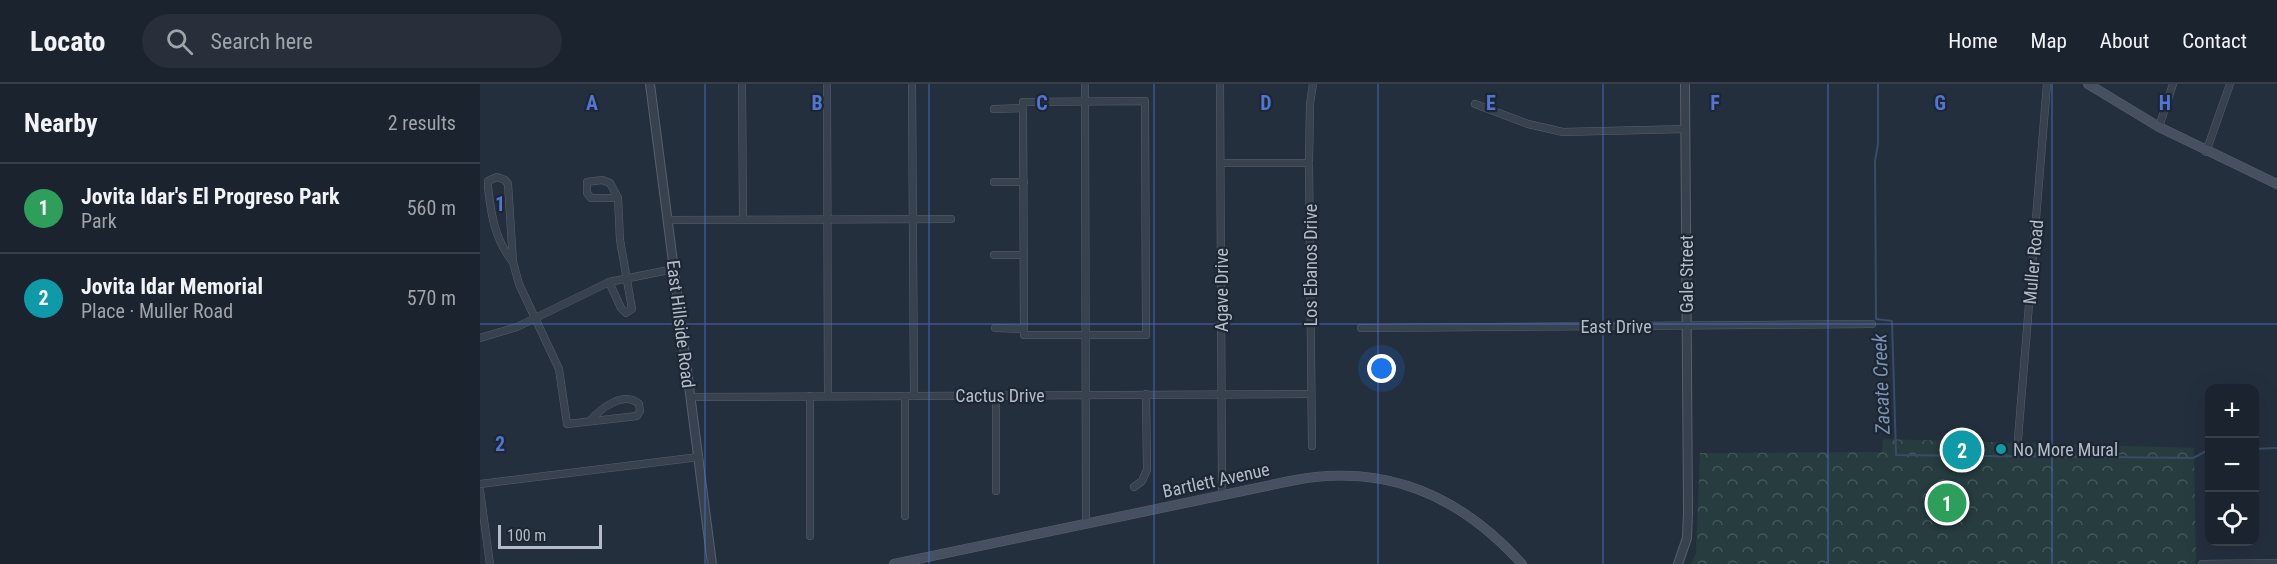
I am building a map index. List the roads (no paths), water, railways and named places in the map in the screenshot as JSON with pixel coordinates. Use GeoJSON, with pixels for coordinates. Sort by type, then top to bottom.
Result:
{"type":"FeatureCollection","features":[{"type":"Feature","properties":{"kind":"main road"},"geometry":{"type":"LineString","coordinates":[[2088,84],[2159,128],[2277,184]]}},
{"type":"Feature","properties":{"kind":"main road","name":"Bartlett Avenue"},"geometry":{"type":"LineString","coordinates":[[894,564],[1222,495],[1317,477],[1358,476],[1395,481],[1449,502],[1483,525],[1522,564]]}},
{"type":"Feature","properties":{"kind":"street","name":"East Hillside Road"},"geometry":{"type":"LineString","coordinates":[[650,84],[712,564]]}},
{"type":"Feature","properties":{"kind":"street"},"geometry":{"type":"LineString","coordinates":[[742,84],[743,219]]}},
{"type":"Feature","properties":{"kind":"street"},"geometry":{"type":"LineString","coordinates":[[827,84],[828,396]]}},
{"type":"Feature","properties":{"kind":"street"},"geometry":{"type":"LineString","coordinates":[[912,84],[914,396]]}},
{"type":"Feature","properties":{"kind":"street"},"geometry":{"type":"LineString","coordinates":[[1084,84],[1086,524]]}},
{"type":"Feature","properties":{"kind":"street","name":"Agave Drive"},"geometry":{"type":"LineString","coordinates":[[1220,84],[1222,495]]}},
{"type":"Feature","properties":{"kind":"street","name":"Los Ebanos Drive"},"geometry":{"type":"LineString","coordinates":[[1312,446],[1309,162],[1310,104],[1313,84]]}},
{"type":"Feature","properties":{"kind":"street","name":"Gale Street"},"geometry":{"type":"LineString","coordinates":[[1678,564],[1687,538],[1685,84]]}},
{"type":"Feature","properties":{"kind":"street","name":"Muller Road"},"geometry":{"type":"LineString","coordinates":[[2018,439],[2048,84]]}},
{"type":"Feature","properties":{"kind":"street"},"geometry":{"type":"LineString","coordinates":[[2159,128],[2173,84]]}},
{"type":"Feature","properties":{"kind":"street"},"geometry":{"type":"LineString","coordinates":[[2206,152],[2230,84]]}},
{"type":"Feature","properties":{"kind":"street"},"geometry":{"type":"LineString","coordinates":[[994,109],[1084,101],[1145,101],[1146,335],[1085,335],[994,328]]}},
{"type":"Feature","properties":{"kind":"street"},"geometry":{"type":"LineString","coordinates":[[1475,104],[1528,124],[1563,132],[1685,129]]}},
{"type":"Feature","properties":{"kind":"street"},"geometry":{"type":"LineString","coordinates":[[1023,105],[1024,332]]}},
{"type":"Feature","properties":{"kind":"street"},"geometry":{"type":"LineString","coordinates":[[1221,163],[1309,162]]}},
{"type":"Feature","properties":{"kind":"street"},"geometry":{"type":"LineString","coordinates":[[513,262],[505,252],[492,222],[488,182],[497,177],[508,184],[513,262],[519,284],[559,369],[567,424],[637,416],[640,411],[639,404],[632,400],[609,403],[599,409],[590,421]]}},
{"type":"Feature","properties":{"kind":"street"},"geometry":{"type":"LineString","coordinates":[[609,282],[621,308],[627,313],[632,309],[620,240],[618,198],[610,183],[602,180],[587,182],[587,193],[591,198],[618,198]]}},
{"type":"Feature","properties":{"kind":"street"},"geometry":{"type":"LineString","coordinates":[[994,182],[1024,182]]}},
{"type":"Feature","properties":{"kind":"street"},"geometry":{"type":"LineString","coordinates":[[668,220],[951,219]]}},
{"type":"Feature","properties":{"kind":"street"},"geometry":{"type":"LineString","coordinates":[[994,255],[1024,255]]}},
{"type":"Feature","properties":{"kind":"street"},"geometry":{"type":"LineString","coordinates":[[480,338],[504,332],[609,282],[627,276],[674,269]]}},
{"type":"Feature","properties":{"kind":"street","name":"East Drive"},"geometry":{"type":"LineString","coordinates":[[1361,328],[1872,324]]}},
{"type":"Feature","properties":{"kind":"street"},"geometry":{"type":"LineString","coordinates":[[1134,487],[1142,480],[1147,470],[1146,394]]}},
{"type":"Feature","properties":{"kind":"street","name":"Cactus Drive"},"geometry":{"type":"LineString","coordinates":[[691,397],[1310,394]]}},
{"type":"Feature","properties":{"kind":"street"},"geometry":{"type":"LineString","coordinates":[[996,395],[996,491]]}},
{"type":"Feature","properties":{"kind":"street"},"geometry":{"type":"LineString","coordinates":[[810,396],[810,536]]}},
{"type":"Feature","properties":{"kind":"street"},"geometry":{"type":"LineString","coordinates":[[905,396],[905,516]]}},
{"type":"Feature","properties":{"kind":"street"},"geometry":{"type":"LineString","coordinates":[[480,484],[699,457]]}},
{"type":"Feature","properties":{"kind":"street"},"geometry":{"type":"LineString","coordinates":[[480,491],[490,564]]}},
{"type":"Feature","properties":{"kind":"street"},"geometry":{"type":"LineString","coordinates":[[2202,564],[2277,563]]}},
{"type":"Feature","properties":{"kind":"waterway","name":"Zacate Creek"},"geometry":{"type":"LineString","coordinates":[[1878,84],[1878,144],[1875,161],[1876,319],[1892,321],[1896,455],[2193,458],[2205,452]]}},
{"type":"Feature","properties":{"kind":"waterway","name":"Zacate Creek"},"geometry":{"type":"LineString","coordinates":[[2259,449],[2277,448]]}},
{"type":"Feature","properties":{"kind":"place","name":"No More Mural"},"geometry":{"type":"Point","coordinates":[2001,449]}},
{"type":"Feature","properties":{"kind":"place","name":"Jovita Idar Memorial"},"geometry":{"type":"Point","coordinates":[1962,450]}},
{"type":"Feature","properties":{"kind":"place","name":"Jovita Idar's El Progreso Park"},"geometry":{"type":"Point","coordinates":[1947,503]}}]}
